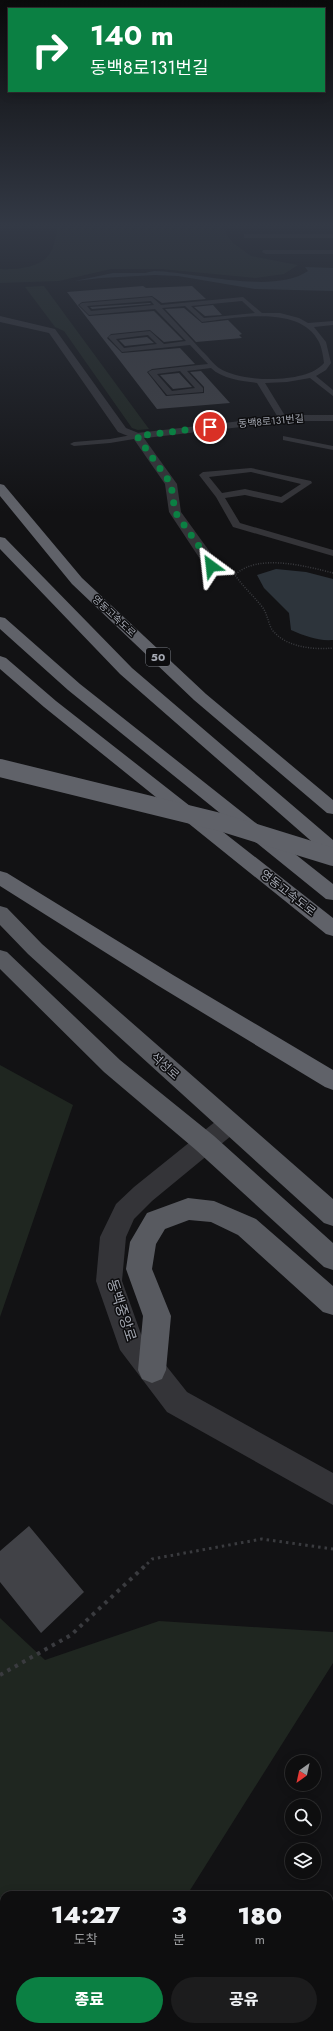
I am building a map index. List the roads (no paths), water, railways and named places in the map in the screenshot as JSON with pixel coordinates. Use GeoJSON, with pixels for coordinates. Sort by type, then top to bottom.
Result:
{"type":"FeatureCollection","features":[{"type":"Feature","properties":{"kind":"highway","name":"영동고속도로"},"geometry":{"type":"LineString","coordinates":[[0,488],[77,581],[200,697],[333,809]]}},
{"type":"Feature","properties":{"kind":"highway","name":"50"},"geometry":{"type":"LineString","coordinates":[[0,541],[126,671],[333,850]]}},
{"type":"Feature","properties":{"kind":"highway"},"geometry":{"type":"LineString","coordinates":[[0,621],[74,687],[333,894]]}},
{"type":"Feature","properties":{"kind":"highway","name":"영동고속도로"},"geometry":{"type":"LineString","coordinates":[[0,661],[50,704],[333,929]]}},
{"type":"Feature","properties":{"kind":"highway"},"geometry":{"type":"LineString","coordinates":[[0,768],[220,822],[333,857]]}},
{"type":"Feature","properties":{"kind":"highway"},"geometry":{"type":"LineString","coordinates":[[0,877],[165,980],[333,1081]]}},
{"type":"Feature","properties":{"kind":"highway","name":"석성로"},"geometry":{"type":"LineString","coordinates":[[0,914],[35,949],[229,1124],[333,1215]]}},
{"type":"Feature","properties":{"kind":"highway"},"geometry":{"type":"LineString","coordinates":[[3,959],[112,1066],[205,1143],[333,1259]]}},
{"type":"Feature","properties":{"kind":"highway"},"geometry":{"type":"LineString","coordinates":[[152,1370],[157,1316],[139,1269],[143,1242],[156,1221],[188,1209],[214,1212],[247,1227],[333,1303]]}},
{"type":"Feature","properties":{"kind":"street"},"geometry":{"type":"LineString","coordinates":[[12,322],[52,331],[122,430],[137,436],[171,484],[175,512],[208,559],[211,566]]}},
{"type":"Feature","properties":{"kind":"street","name":"동백8로131번길"},"geometry":{"type":"LineString","coordinates":[[137,436],[283,419],[333,418]]}},
{"type":"Feature","properties":{"kind":"street","name":"동백중앙로"},"geometry":{"type":"LineString","coordinates":[[229,1124],[143,1194],[125,1212],[113,1236],[109,1281],[130,1341],[177,1402],[333,1490]]}},
{"type":"Feature","properties":{"kind":"lane"},"geometry":{"type":"LineString","coordinates":[[171,322],[213,366],[229,376],[260,381],[283,381],[310,376],[326,367],[330,357],[319,336],[305,322]]}},
{"type":"Feature","properties":{"kind":"lane"},"geometry":{"type":"LineString","coordinates":[[309,325],[333,324]]}},
{"type":"Feature","properties":{"kind":"lane"},"geometry":{"type":"LineString","coordinates":[[162,346],[150,333],[111,337],[122,350],[162,346],[191,343]]}},
{"type":"Feature","properties":{"kind":"lane"},"geometry":{"type":"LineString","coordinates":[[182,369],[200,390],[170,393],[152,372],[167,371],[182,369],[213,366]]}},
{"type":"Feature","properties":{"kind":"lane"},"geometry":{"type":"LineString","coordinates":[[310,376],[333,394]]}},
{"type":"Feature","properties":{"kind":"lane"},"geometry":{"type":"LineString","coordinates":[[260,381],[283,419]]}},
{"type":"Feature","properties":{"kind":"lane"},"geometry":{"type":"LineString","coordinates":[[74,444],[137,436]]}},
{"type":"Feature","properties":{"kind":"lane"},"geometry":{"type":"LineString","coordinates":[[286,438],[333,448]]}},
{"type":"Feature","properties":{"kind":"lane"},"geometry":{"type":"LineString","coordinates":[[220,496],[245,492],[282,500],[308,483],[252,470],[203,475],[220,496],[236,525],[333,553]]}}]}
